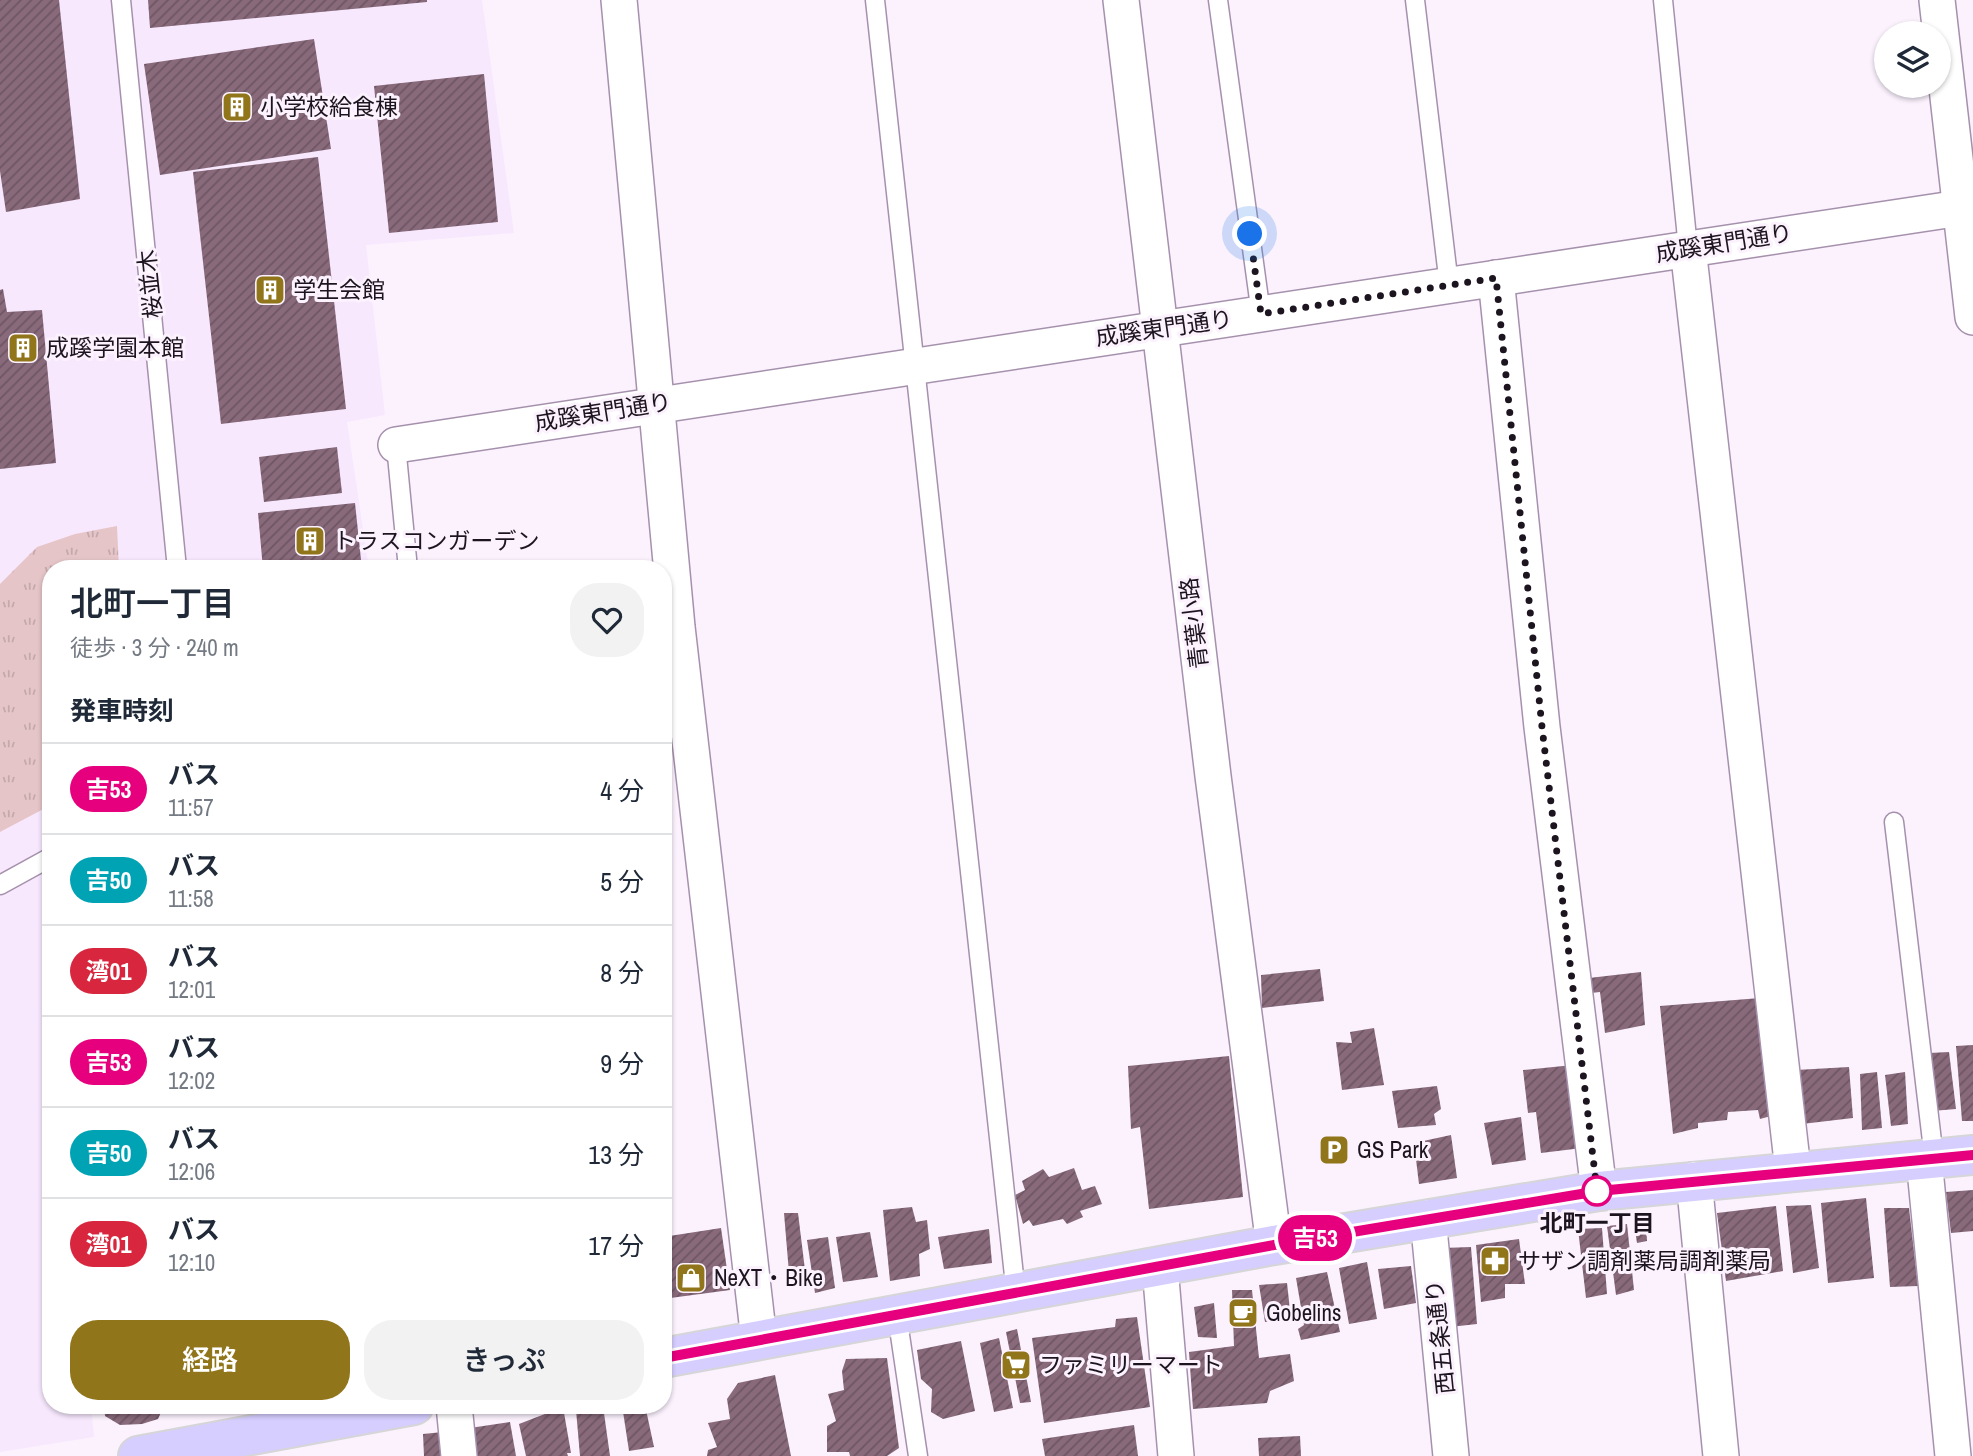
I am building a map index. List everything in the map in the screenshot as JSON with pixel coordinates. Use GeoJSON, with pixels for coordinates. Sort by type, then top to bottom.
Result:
{"type":"FeatureCollection","features":[{"type":"Feature","properties":{"kind":"main road"},"geometry":{"type":"LineString","coordinates":[[672,1356],[1274,1245],[1599,1191],[1793,1170],[1973,1155]]}},
{"type":"Feature","properties":{"kind":"main road"},"geometry":{"type":"LineString","coordinates":[[138,1456],[365,1414]]}},
{"type":"Feature","properties":{"kind":"street"},"geometry":{"type":"LineString","coordinates":[[619,0],[671,560]]}},
{"type":"Feature","properties":{"kind":"street","name":"青葉小路"},"geometry":{"type":"LineString","coordinates":[[1121,0],[1159,328],[1274,1245]]}},
{"type":"Feature","properties":{"kind":"street"},"geometry":{"type":"LineString","coordinates":[[1937,0],[1967,207],[1973,317]]}},
{"type":"Feature","properties":{"kind":"street","name":"成蹊東門通り"},"geometry":{"type":"LineString","coordinates":[[396,445],[657,403],[915,367],[1967,207]]}},
{"type":"Feature","properties":{"kind":"street"},"geometry":{"type":"LineString","coordinates":[[1688,248],[1793,1170]]}},
{"type":"Feature","properties":{"kind":"street"},"geometry":{"type":"LineString","coordinates":[[1496,278],[1542,727],[1599,1191]]}},
{"type":"Feature","properties":{"kind":"street"},"geometry":{"type":"LineString","coordinates":[[672,571],[760,1340]]}},
{"type":"Feature","properties":{"kind":"street"},"geometry":{"type":"LineString","coordinates":[[1929,1159],[1954,1456]]}},
{"type":"Feature","properties":{"kind":"street"},"geometry":{"type":"LineString","coordinates":[[1695,1180],[1721,1456]]}},
{"type":"Feature","properties":{"kind":"street","name":"西五条通り"},"geometry":{"type":"LineString","coordinates":[[1428,1218],[1451,1456]]}},
{"type":"Feature","properties":{"kind":"street"},"geometry":{"type":"LineString","coordinates":[[1160,1267],[1176,1456]]}},
{"type":"Feature","properties":{"kind":"street"},"geometry":{"type":"LineString","coordinates":[[455,1414],[459,1456]]}},
{"type":"Feature","properties":{"kind":"lane","name":"桜並木"},"geometry":{"type":"LineString","coordinates":[[121,0],[176,560]]}},
{"type":"Feature","properties":{"kind":"lane"},"geometry":{"type":"LineString","coordinates":[[875,0],[1016,1294]]}},
{"type":"Feature","properties":{"kind":"lane"},"geometry":{"type":"LineString","coordinates":[[1218,0],[1261,314]]}},
{"type":"Feature","properties":{"kind":"lane"},"geometry":{"type":"LineString","coordinates":[[1415,0],[1449,285]]}},
{"type":"Feature","properties":{"kind":"lane"},"geometry":{"type":"LineString","coordinates":[[1663,0],[1688,248]]}},
{"type":"Feature","properties":{"kind":"lane"},"geometry":{"type":"LineString","coordinates":[[396,445],[407,560]]}},
{"type":"Feature","properties":{"kind":"lane"},"geometry":{"type":"LineString","coordinates":[[1894,822],[1929,1159]]}},
{"type":"Feature","properties":{"kind":"lane"},"geometry":{"type":"LineString","coordinates":[[0,885],[42,862]]}},
{"type":"Feature","properties":{"kind":"lane"},"geometry":{"type":"LineString","coordinates":[[897,1315],[918,1456]]}},
{"type":"Feature","properties":{"kind":"shaded area"},"geometry":{"type":"Polygon","coordinates":[[[0,0],[482,0],[514,233],[366,245],[385,415],[347,422],[368,560],[42,560],[42,1414],[92,1414],[94,1437],[0,1452],[0,0]]]}},
{"type":"Feature","properties":{"kind":"green space"},"geometry":{"type":"Polygon","coordinates":[[[117,526],[119,560],[42,560],[42,810],[0,832],[0,584],[37,547],[75,534],[117,526]]]}},
{"type":"Feature","properties":{"kind":"building"},"geometry":{"type":"Polygon","coordinates":[[[0,0],[59,0],[80,199],[6,212],[0,171],[0,0]]]}},
{"type":"Feature","properties":{"kind":"building"},"geometry":{"type":"Polygon","coordinates":[[[148,0],[427,0],[427,2],[150,28],[148,0]]]}},
{"type":"Feature","properties":{"kind":"building","name":"小学校給食棟"},"geometry":{"type":"Polygon","coordinates":[[[314,39],[331,149],[160,175],[144,64],[314,39]]]}},
{"type":"Feature","properties":{"kind":"building"},"geometry":{"type":"Polygon","coordinates":[[[484,74],[498,222],[389,233],[374,86],[484,74]]]}},
{"type":"Feature","properties":{"kind":"building","name":"学生会館"},"geometry":{"type":"Polygon","coordinates":[[[318,157],[346,409],[221,424],[193,172],[318,157]]]}},
{"type":"Feature","properties":{"kind":"building","name":"成蹊学園本館"},"geometry":{"type":"Polygon","coordinates":[[[3,289],[7,312],[42,310],[56,463],[0,469],[0,290],[3,289]]]}},
{"type":"Feature","properties":{"kind":"building"},"geometry":{"type":"Polygon","coordinates":[[[337,447],[342,493],[264,502],[259,457],[337,447]]]}},
{"type":"Feature","properties":{"kind":"building","name":"トラスコンガーデン"},"geometry":{"type":"Polygon","coordinates":[[[355,503],[361,560],[262,560],[258,513],[355,503]]]}},
{"type":"Feature","properties":{"kind":"building"},"geometry":{"type":"Polygon","coordinates":[[[1320,969],[1324,1001],[1262,1008],[1261,975],[1320,969]]]}},
{"type":"Feature","properties":{"kind":"building"},"geometry":{"type":"Polygon","coordinates":[[[1641,972],[1645,1025],[1605,1033],[1600,992],[1591,993],[1589,978],[1641,972]]]}},
{"type":"Feature","properties":{"kind":"building"},"geometry":{"type":"Polygon","coordinates":[[[1760,998],[1771,1116],[1760,1119],[1758,1110],[1728,1112],[1727,1120],[1698,1123],[1698,1128],[1673,1134],[1660,1006],[1760,998]]]}},
{"type":"Feature","properties":{"kind":"building"},"geometry":{"type":"Polygon","coordinates":[[[1374,1028],[1384,1085],[1342,1090],[1336,1042],[1352,1043],[1350,1032],[1374,1028]]]}},
{"type":"Feature","properties":{"kind":"building"},"geometry":{"type":"Polygon","coordinates":[[[1973,1045],[1973,1121],[1962,1121],[1956,1046],[1973,1045]]]}},
{"type":"Feature","properties":{"kind":"building"},"geometry":{"type":"Polygon","coordinates":[[[1949,1052],[1956,1109],[1932,1111],[1929,1053],[1949,1052]]]}},
{"type":"Feature","properties":{"kind":"building"},"geometry":{"type":"Polygon","coordinates":[[[1229,1056],[1243,1197],[1149,1209],[1140,1127],[1131,1129],[1128,1066],[1229,1056]]]}},
{"type":"Feature","properties":{"kind":"building"},"geometry":{"type":"Polygon","coordinates":[[[1573,1065],[1582,1148],[1541,1153],[1536,1112],[1528,1113],[1523,1070],[1573,1065]]]}},
{"type":"Feature","properties":{"kind":"building"},"geometry":{"type":"Polygon","coordinates":[[[1849,1067],[1853,1118],[1802,1124],[1796,1070],[1849,1067]]]}},
{"type":"Feature","properties":{"kind":"building"},"geometry":{"type":"Polygon","coordinates":[[[1877,1072],[1882,1128],[1862,1130],[1860,1074],[1877,1072]]]}},
{"type":"Feature","properties":{"kind":"building"},"geometry":{"type":"Polygon","coordinates":[[[1905,1072],[1908,1124],[1891,1126],[1885,1075],[1905,1072]]]}},
{"type":"Feature","properties":{"kind":"building"},"geometry":{"type":"Polygon","coordinates":[[[1437,1086],[1441,1109],[1434,1114],[1436,1125],[1398,1128],[1392,1091],[1437,1086]]]}},
{"type":"Feature","properties":{"kind":"building"},"geometry":{"type":"Polygon","coordinates":[[[1521,1117],[1526,1160],[1492,1165],[1484,1123],[1521,1117]]]}},
{"type":"Feature","properties":{"kind":"building"},"geometry":{"type":"Polygon","coordinates":[[[1451,1135],[1457,1178],[1419,1184],[1414,1143],[1451,1135]]]}},
{"type":"Feature","properties":{"kind":"building"},"geometry":{"type":"Polygon","coordinates":[[[1074,1168],[1082,1190],[1095,1186],[1102,1204],[1080,1211],[1083,1217],[1067,1224],[1063,1219],[1033,1226],[1029,1220],[1023,1224],[1015,1195],[1025,1190],[1022,1181],[1043,1169],[1049,1177],[1074,1168]]]}},
{"type":"Feature","properties":{"kind":"building"},"geometry":{"type":"Polygon","coordinates":[[[1973,1190],[1973,1231],[1951,1233],[1946,1192],[1973,1190]]]}},
{"type":"Feature","properties":{"kind":"building"},"geometry":{"type":"Polygon","coordinates":[[[1866,1198],[1874,1278],[1828,1283],[1821,1203],[1866,1198]]]}},
{"type":"Feature","properties":{"kind":"building"},"geometry":{"type":"Polygon","coordinates":[[[1811,1205],[1819,1268],[1793,1273],[1786,1206],[1811,1205]]]}},
{"type":"Feature","properties":{"kind":"building"},"geometry":{"type":"Polygon","coordinates":[[[1776,1206],[1783,1271],[1726,1281],[1717,1213],[1776,1206]]]}},
{"type":"Feature","properties":{"kind":"building"},"geometry":{"type":"Polygon","coordinates":[[[912,1207],[916,1222],[927,1220],[930,1249],[919,1254],[920,1276],[890,1281],[883,1210],[912,1207]]]}},
{"type":"Feature","properties":{"kind":"building"},"geometry":{"type":"Polygon","coordinates":[[[1884,1208],[1909,1208],[1918,1286],[1890,1287],[1884,1208]]]}},
{"type":"Feature","properties":{"kind":"building"},"geometry":{"type":"Polygon","coordinates":[[[784,1213],[798,1213],[805,1270],[789,1273],[784,1213]]]}},
{"type":"Feature","properties":{"kind":"building"},"geometry":{"type":"Polygon","coordinates":[[[1646,1221],[1647,1241],[1637,1243],[1634,1223],[1646,1221]]]}},
{"type":"Feature","properties":{"kind":"building"},"geometry":{"type":"Polygon","coordinates":[[[1627,1224],[1634,1290],[1616,1295],[1607,1226],[1627,1224]]]}},
{"type":"Feature","properties":{"kind":"building"},"geometry":{"type":"Polygon","coordinates":[[[721,1228],[730,1290],[672,1298],[672,1236],[721,1228]]]}},
{"type":"Feature","properties":{"kind":"building"},"geometry":{"type":"Polygon","coordinates":[[[1602,1228],[1607,1294],[1586,1298],[1578,1229],[1602,1228]]]}},
{"type":"Feature","properties":{"kind":"building"},"geometry":{"type":"Polygon","coordinates":[[[989,1229],[992,1263],[944,1269],[938,1237],[989,1229]]]}},
{"type":"Feature","properties":{"kind":"building"},"geometry":{"type":"Polygon","coordinates":[[[870,1232],[878,1277],[843,1282],[836,1237],[870,1232]]]}},
{"type":"Feature","properties":{"kind":"building"},"geometry":{"type":"Polygon","coordinates":[[[828,1237],[835,1288],[815,1293],[807,1240],[828,1237]]]}},
{"type":"Feature","properties":{"kind":"building"},"geometry":{"type":"Polygon","coordinates":[[[1519,1239],[1525,1284],[1505,1284],[1505,1298],[1481,1302],[1476,1245],[1519,1239]]]}},
{"type":"Feature","properties":{"kind":"building"},"geometry":{"type":"Polygon","coordinates":[[[1471,1247],[1477,1324],[1450,1327],[1443,1248],[1471,1247]]]}},
{"type":"Feature","properties":{"kind":"building"},"geometry":{"type":"Polygon","coordinates":[[[1367,1262],[1377,1319],[1349,1324],[1339,1268],[1367,1262]]]}},
{"type":"Feature","properties":{"kind":"building"},"geometry":{"type":"Polygon","coordinates":[[[1411,1266],[1416,1303],[1384,1309],[1378,1269],[1411,1266]]]}},
{"type":"Feature","properties":{"kind":"building"},"geometry":{"type":"Polygon","coordinates":[[[1327,1272],[1340,1332],[1301,1340],[1298,1329],[1304,1325],[1296,1278],[1327,1272]]]}},
{"type":"Feature","properties":{"kind":"building"},"geometry":{"type":"Polygon","coordinates":[[[1287,1283],[1291,1319],[1265,1322],[1259,1285],[1287,1283]]]}},
{"type":"Feature","properties":{"kind":"building"},"geometry":{"type":"Polygon","coordinates":[[[1232,1290],[1252,1290],[1259,1358],[1290,1354],[1294,1381],[1270,1391],[1267,1403],[1193,1409],[1189,1352],[1234,1346],[1232,1290]]]}},
{"type":"Feature","properties":{"kind":"building"},"geometry":{"type":"Polygon","coordinates":[[[1214,1303],[1217,1338],[1198,1337],[1194,1307],[1214,1303]]]}},
{"type":"Feature","properties":{"kind":"building"},"geometry":{"type":"Polygon","coordinates":[[[1137,1317],[1150,1407],[1044,1423],[1032,1338],[1115,1327],[1116,1319],[1137,1317]]]}},
{"type":"Feature","properties":{"kind":"building"},"geometry":{"type":"Polygon","coordinates":[[[1017,1329],[1031,1402],[1020,1403],[1006,1332],[1017,1329]]]}},
{"type":"Feature","properties":{"kind":"building"},"geometry":{"type":"Polygon","coordinates":[[[999,1338],[1013,1408],[994,1412],[980,1343],[999,1338]]]}},
{"type":"Feature","properties":{"kind":"building"},"geometry":{"type":"Polygon","coordinates":[[[961,1341],[975,1411],[943,1419],[931,1412],[932,1389],[921,1379],[917,1350],[961,1341]]]}},
{"type":"Feature","properties":{"kind":"building"},"geometry":{"type":"Polygon","coordinates":[[[887,1358],[899,1448],[887,1456],[850,1456],[849,1452],[827,1452],[827,1426],[836,1421],[828,1394],[844,1390],[842,1371],[846,1359],[887,1358]]]}},
{"type":"Feature","properties":{"kind":"building"},"geometry":{"type":"Polygon","coordinates":[[[775,1375],[791,1456],[707,1456],[708,1450],[717,1447],[708,1423],[730,1419],[727,1399],[738,1383],[775,1375]]]}},
{"type":"Feature","properties":{"kind":"building"},"geometry":{"type":"Polygon","coordinates":[[[160,1414],[158,1419],[142,1424],[120,1425],[105,1416],[160,1414]]]}},
{"type":"Feature","properties":{"kind":"building"},"geometry":{"type":"Polygon","coordinates":[[[545,1414],[564,1414],[571,1453],[567,1453],[568,1456],[526,1456],[519,1424],[545,1414]]]}},
{"type":"Feature","properties":{"kind":"building"},"geometry":{"type":"Polygon","coordinates":[[[576,1414],[604,1414],[610,1456],[580,1456],[576,1414]]]}},
{"type":"Feature","properties":{"kind":"building"},"geometry":{"type":"Polygon","coordinates":[[[623,1414],[647,1414],[654,1447],[629,1451],[623,1414]]]}},
{"type":"Feature","properties":{"kind":"building"},"geometry":{"type":"Polygon","coordinates":[[[510,1422],[516,1456],[475,1456],[470,1428],[510,1422]]]}},
{"type":"Feature","properties":{"kind":"building"},"geometry":{"type":"Polygon","coordinates":[[[1134,1425],[1138,1456],[1045,1456],[1042,1439],[1134,1425]]]}},
{"type":"Feature","properties":{"kind":"building"},"geometry":{"type":"Polygon","coordinates":[[[443,1432],[446,1456],[424,1456],[423,1434],[443,1432]]]}},
{"type":"Feature","properties":{"kind":"building"},"geometry":{"type":"Polygon","coordinates":[[[1300,1436],[1301,1456],[1259,1456],[1258,1438],[1300,1436]]]}},
{"type":"Feature","properties":{"kind":"bus line","name":"吉53"},"geometry":{"type":"LineString","coordinates":[[672,1356],[1274,1245],[1599,1191],[1769,1172],[1973,1155]]}},
{"type":"Feature","properties":{"kind":"place","name":"小学校給食棟"},"geometry":{"type":"Point","coordinates":[237,107]}},
{"type":"Feature","properties":{"kind":"place","name":"学生会館"},"geometry":{"type":"Point","coordinates":[270,290]}},
{"type":"Feature","properties":{"kind":"place","name":"成蹊学園本館"},"geometry":{"type":"Point","coordinates":[23,348]}},
{"type":"Feature","properties":{"kind":"place","name":"トラスコンガーデン"},"geometry":{"type":"Point","coordinates":[310,541]}},
{"type":"Feature","properties":{"kind":"place","name":"GS Park"},"geometry":{"type":"Point","coordinates":[1334,1150]}},
{"type":"Feature","properties":{"kind":"place","name":"北町一丁目"},"geometry":{"type":"Point","coordinates":[1597,1191]}},
{"type":"Feature","properties":{"kind":"place","name":"サザン調剤薬局調剤薬局"},"geometry":{"type":"Point","coordinates":[1495,1261]}},
{"type":"Feature","properties":{"kind":"place","name":"NeXT・Bike"},"geometry":{"type":"Point","coordinates":[691,1278]}},
{"type":"Feature","properties":{"kind":"place","name":"Gobelins"},"geometry":{"type":"Point","coordinates":[1243,1313]}},
{"type":"Feature","properties":{"kind":"place","name":"ファミリーマート"},"geometry":{"type":"Point","coordinates":[1016,1365]}},
{"type":"Feature","properties":{"kind":"route"},"geometry":{"type":"LineString","coordinates":[[1250,234],[1261,314],[1496,278],[1542,727],[1597,1169],[1597,1191]]}}]}
